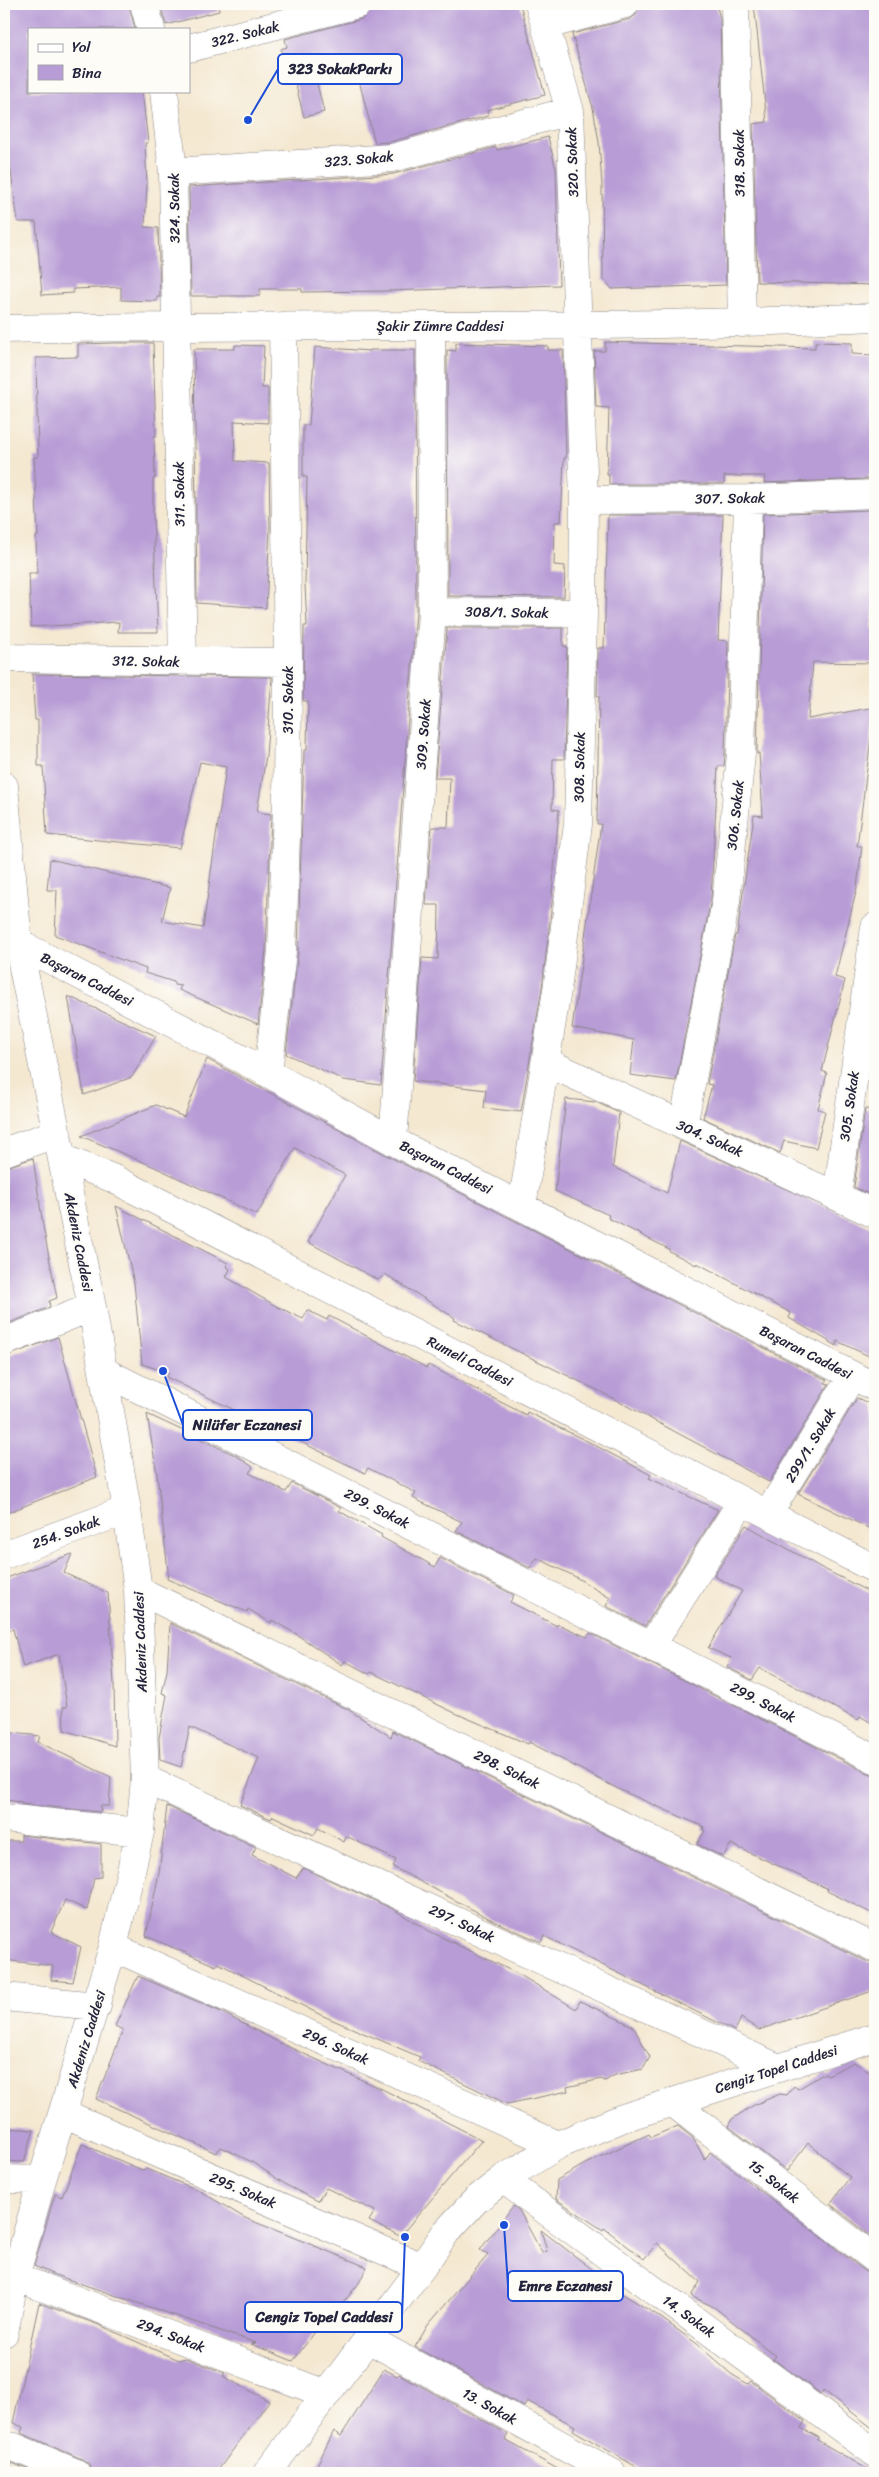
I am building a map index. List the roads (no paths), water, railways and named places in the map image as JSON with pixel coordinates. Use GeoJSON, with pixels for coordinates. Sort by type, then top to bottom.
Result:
{"type":"FeatureCollection","features":[{"type":"Feature","properties":{"kind":"street"},"geometry":{"type":"LineString","coordinates":[[144,4],[151,28]]}},
{"type":"Feature","properties":{"kind":"street"},"geometry":{"type":"LineString","coordinates":[[543,15],[625,4]]}},
{"type":"Feature","properties":{"kind":"street","name":"318. Sokak"},"geometry":{"type":"LineString","coordinates":[[735,4],[742,323]]}},
{"type":"Feature","properties":{"kind":"street","name":"322. Sokak"},"geometry":{"type":"LineString","coordinates":[[190,48],[343,6]]}},
{"type":"Feature","properties":{"kind":"street","name":"320. Sokak"},"geometry":{"type":"LineString","coordinates":[[543,15],[570,111],[579,325]]}},
{"type":"Feature","properties":{"kind":"street","name":"324. Sokak"},"geometry":{"type":"LineString","coordinates":[[164,92],[173,172],[176,326]]}},
{"type":"Feature","properties":{"kind":"street","name":"323. Sokak"},"geometry":{"type":"LineString","coordinates":[[173,172],[392,158],[570,111]]}},
{"type":"Feature","properties":{"kind":"street","name":"Şakir Zümre Caddesi"},"geometry":{"type":"LineString","coordinates":[[4,329],[176,326],[432,327],[742,323],[875,317]]}},
{"type":"Feature","properties":{"kind":"street","name":"308. Sokak"},"geometry":{"type":"LineString","coordinates":[[522,1206],[546,1062],[578,824],[584,500],[579,325]]}},
{"type":"Feature","properties":{"kind":"street","name":"311. Sokak"},"geometry":{"type":"LineString","coordinates":[[176,326],[183,662]]}},
{"type":"Feature","properties":{"kind":"street","name":"310. Sokak"},"geometry":{"type":"LineString","coordinates":[[268,1073],[282,951],[287,808],[288,662],[283,326]]}},
{"type":"Feature","properties":{"kind":"street","name":"309. Sokak"},"geometry":{"type":"LineString","coordinates":[[393,1141],[432,612],[432,327]]}},
{"type":"Feature","properties":{"kind":"street","name":"307. Sokak"},"geometry":{"type":"LineString","coordinates":[[584,500],[748,499],[875,494]]}},
{"type":"Feature","properties":{"kind":"street","name":"306. Sokak"},"geometry":{"type":"LineString","coordinates":[[683,1126],[726,901],[741,754],[748,499]]}},
{"type":"Feature","properties":{"kind":"street","name":"308/1. Sokak"},"geometry":{"type":"LineString","coordinates":[[432,612],[583,614]]}},
{"type":"Feature","properties":{"kind":"street","name":"312. Sokak"},"geometry":{"type":"LineString","coordinates":[[4,658],[288,662]]}},
{"type":"Feature","properties":{"kind":"street","name":"Akdeniz Caddesi"},"geometry":{"type":"LineString","coordinates":[[4,786],[11,941],[60,1146],[92,1307],[127,1510],[138,1590],[145,1779],[140,1832],[113,1947],[97,2006],[42,2180],[15,2276],[4,2333]]}},
{"type":"Feature","properties":{"kind":"street","name":"305. Sokak"},"geometry":{"type":"LineString","coordinates":[[837,1196],[875,927]]}},
{"type":"Feature","properties":{"kind":"street","name":"Başaran Caddesi"},"geometry":{"type":"LineString","coordinates":[[11,941],[268,1073],[393,1141],[864,1382]]}},
{"type":"Feature","properties":{"kind":"street","name":"304. Sokak"},"geometry":{"type":"LineString","coordinates":[[546,1062],[875,1214]]}},
{"type":"Feature","properties":{"kind":"street"},"geometry":{"type":"LineString","coordinates":[[4,1152],[60,1146]]}},
{"type":"Feature","properties":{"kind":"street","name":"Rumeli Caddesi"},"geometry":{"type":"LineString","coordinates":[[60,1146],[112,1178],[875,1568]]}},
{"type":"Feature","properties":{"kind":"street"},"geometry":{"type":"LineString","coordinates":[[4,1342],[92,1307]]}},
{"type":"Feature","properties":{"kind":"street","name":"299. Sokak"},"geometry":{"type":"LineString","coordinates":[[103,1371],[875,1759]]}},
{"type":"Feature","properties":{"kind":"street","name":"299/1. Sokak"},"geometry":{"type":"LineString","coordinates":[[768,1514],[864,1382]]}},
{"type":"Feature","properties":{"kind":"street"},"geometry":{"type":"LineString","coordinates":[[651,1646],[742,1501]]}},
{"type":"Feature","properties":{"kind":"street","name":"254. Sokak"},"geometry":{"type":"LineString","coordinates":[[4,1555],[127,1510]]}},
{"type":"Feature","properties":{"kind":"street","name":"298. Sokak"},"geometry":{"type":"LineString","coordinates":[[138,1590],[875,1948]]}},
{"type":"Feature","properties":{"kind":"street","name":"297. Sokak"},"geometry":{"type":"LineString","coordinates":[[145,1779],[778,2068]]}},
{"type":"Feature","properties":{"kind":"street"},"geometry":{"type":"LineString","coordinates":[[4,1818],[140,1832]]}},
{"type":"Feature","properties":{"kind":"street","name":"296. Sokak"},"geometry":{"type":"LineString","coordinates":[[113,1947],[558,2145]]}},
{"type":"Feature","properties":{"kind":"street"},"geometry":{"type":"LineString","coordinates":[[4,1997],[97,2006]]}},
{"type":"Feature","properties":{"kind":"street","name":"Cengiz Topel Caddesi"},"geometry":{"type":"LineString","coordinates":[[267,2473],[422,2267],[446,2232],[476,2200],[503,2178],[558,2145],[623,2118],[778,2068],[871,2043]]}},
{"type":"Feature","properties":{"kind":"street","name":"15. Sokak"},"geometry":{"type":"LineString","coordinates":[[672,2102],[875,2259]]}},
{"type":"Feature","properties":{"kind":"street","name":"295. Sokak"},"geometry":{"type":"LineString","coordinates":[[63,2113],[422,2267]]}},
{"type":"Feature","properties":{"kind":"street","name":"14. Sokak"},"geometry":{"type":"LineString","coordinates":[[503,2178],[875,2453]]}},
{"type":"Feature","properties":{"kind":"street"},"geometry":{"type":"LineString","coordinates":[[4,2179],[42,2180]]}},
{"type":"Feature","properties":{"kind":"street","name":"294. Sokak"},"geometry":{"type":"LineString","coordinates":[[15,2276],[326,2394]]}},
{"type":"Feature","properties":{"kind":"street","name":"13. Sokak"},"geometry":{"type":"LineString","coordinates":[[368,2339],[612,2473]]}},
{"type":"Feature","properties":{"kind":"street"},"geometry":{"type":"LineString","coordinates":[[4,2443],[76,2473]]}},
{"type":"Feature","properties":{"kind":"place","name":"323 SokakParkı"},"geometry":{"type":"Point","coordinates":[248,120]}},
{"type":"Feature","properties":{"kind":"place","name":"Nilüfer Eczanesi"},"geometry":{"type":"Point","coordinates":[163,1371]}},
{"type":"Feature","properties":{"kind":"place","name":"Emre Eczanesi"},"geometry":{"type":"Point","coordinates":[504,2225]}},
{"type":"Feature","properties":{"kind":"place","name":"Cengiz Topel Caddesi"},"geometry":{"type":"Point","coordinates":[405,2237]}}]}
